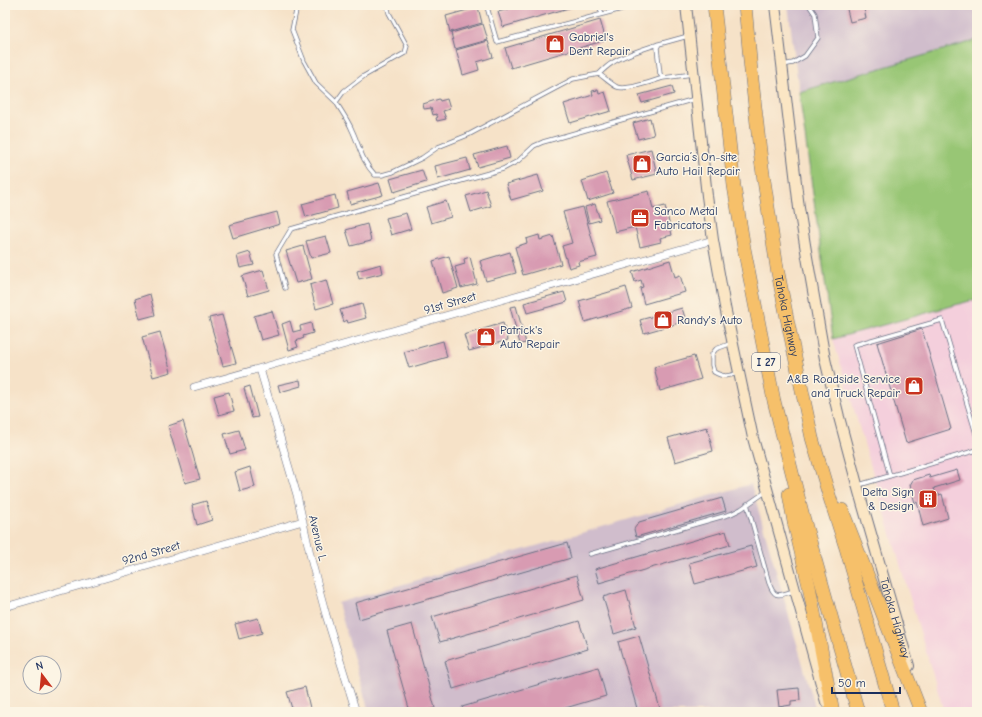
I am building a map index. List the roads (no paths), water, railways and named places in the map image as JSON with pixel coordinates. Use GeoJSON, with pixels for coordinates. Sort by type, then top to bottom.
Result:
{"type":"FeatureCollection","features":[{"type":"Feature","properties":{"kind":"highway","name":"I 27"},"geometry":{"type":"LineString","coordinates":[[714,5],[734,186],[746,263],[776,410],[804,520],[858,712]]}},
{"type":"Feature","properties":{"kind":"highway","name":"Tahoka Highway"},"geometry":{"type":"LineString","coordinates":[[745,5],[761,160],[776,261],[790,333],[810,426],[826,485],[846,548],[893,712]]}},
{"type":"Feature","properties":{"kind":"highway"},"geometry":{"type":"LineString","coordinates":[[776,410],[794,522],[809,586],[832,712]]}},
{"type":"Feature","properties":{"kind":"highway"},"geometry":{"type":"LineString","coordinates":[[810,426],[921,712]]}},
{"type":"Feature","properties":{"kind":"main road"},"geometry":{"type":"LineString","coordinates":[[686,5],[707,196],[725,307],[753,438],[828,712]]}},
{"type":"Feature","properties":{"kind":"main road","name":"Tahoka Highway"},"geometry":{"type":"LineString","coordinates":[[775,5],[799,208],[808,265],[826,358],[839,418],[921,712]]}},
{"type":"Feature","properties":{"kind":"street","name":"91st Street"},"geometry":{"type":"LineString","coordinates":[[194,387],[713,240]]}},
{"type":"Feature","properties":{"kind":"street","name":"Avenue L"},"geometry":{"type":"LineString","coordinates":[[260,369],[297,495],[312,563],[326,614],[356,712]]}},
{"type":"Feature","properties":{"kind":"street","name":"92nd Street"},"geometry":{"type":"LineString","coordinates":[[5,607],[303,521]]}},
{"type":"Feature","properties":{"kind":"lane"},"geometry":{"type":"LineString","coordinates":[[299,5],[296,11],[292,30],[304,61],[316,83],[336,102],[352,129],[361,155],[375,175],[393,172],[422,158],[438,147],[468,135],[573,79],[599,74],[611,64],[630,54],[689,36]]}},
{"type":"Feature","properties":{"kind":"lane"},"geometry":{"type":"LineString","coordinates":[[336,102],[344,91],[364,76],[405,53],[407,46],[389,13],[387,5]]}},
{"type":"Feature","properties":{"kind":"lane"},"geometry":{"type":"LineString","coordinates":[[493,5],[487,7],[497,42],[637,5]]}},
{"type":"Feature","properties":{"kind":"lane"},"geometry":{"type":"LineString","coordinates":[[599,5],[602,14]]}},
{"type":"Feature","properties":{"kind":"lane"},"geometry":{"type":"LineString","coordinates":[[782,65],[793,64],[805,56],[818,38],[815,14],[809,5]]}},
{"type":"Feature","properties":{"kind":"lane"},"geometry":{"type":"LineString","coordinates":[[659,44],[657,48],[660,74],[663,78]]}},
{"type":"Feature","properties":{"kind":"lane"},"geometry":{"type":"LineString","coordinates":[[599,74],[619,88],[632,87],[663,78],[694,74]]}},
{"type":"Feature","properties":{"kind":"lane"},"geometry":{"type":"LineString","coordinates":[[285,288],[276,254],[290,230],[503,169],[518,161],[534,146],[543,142],[696,99]]}},
{"type":"Feature","properties":{"kind":"lane"},"geometry":{"type":"LineString","coordinates":[[890,476],[854,345],[942,320],[977,437]]}},
{"type":"Feature","properties":{"kind":"lane"},"geometry":{"type":"LineString","coordinates":[[733,343],[716,349],[712,354],[712,365],[714,372],[720,375],[725,376],[740,372]]}},
{"type":"Feature","properties":{"kind":"lane"},"geometry":{"type":"LineString","coordinates":[[858,485],[977,450]]}},
{"type":"Feature","properties":{"kind":"lane"},"geometry":{"type":"LineString","coordinates":[[590,554],[731,514],[741,509],[767,490]]}},
{"type":"Feature","properties":{"kind":"lane"},"geometry":{"type":"LineString","coordinates":[[747,504],[772,592],[780,595],[794,590]]}},
{"type":"Feature","properties":{"kind":"place","name":"Gabriel's Dent Repair"},"geometry":{"type":"Point","coordinates":[555,44]}},
{"type":"Feature","properties":{"kind":"place","name":"Garcia’s On-site Auto Hail Repair"},"geometry":{"type":"Point","coordinates":[642,164]}},
{"type":"Feature","properties":{"kind":"place","name":"Sanco Metal Fabricators"},"geometry":{"type":"Point","coordinates":[640,218]}},
{"type":"Feature","properties":{"kind":"place","name":"Randy's Auto"},"geometry":{"type":"Point","coordinates":[663,320]}},
{"type":"Feature","properties":{"kind":"place","name":"Patrick's Auto Repair"},"geometry":{"type":"Point","coordinates":[486,337]}},
{"type":"Feature","properties":{"kind":"place","name":"A&B Roadside Service and Truck Repair"},"geometry":{"type":"Point","coordinates":[914,386]}},
{"type":"Feature","properties":{"kind":"place","name":"Delta Sign & Design"},"geometry":{"type":"Point","coordinates":[928,499]}}]}
